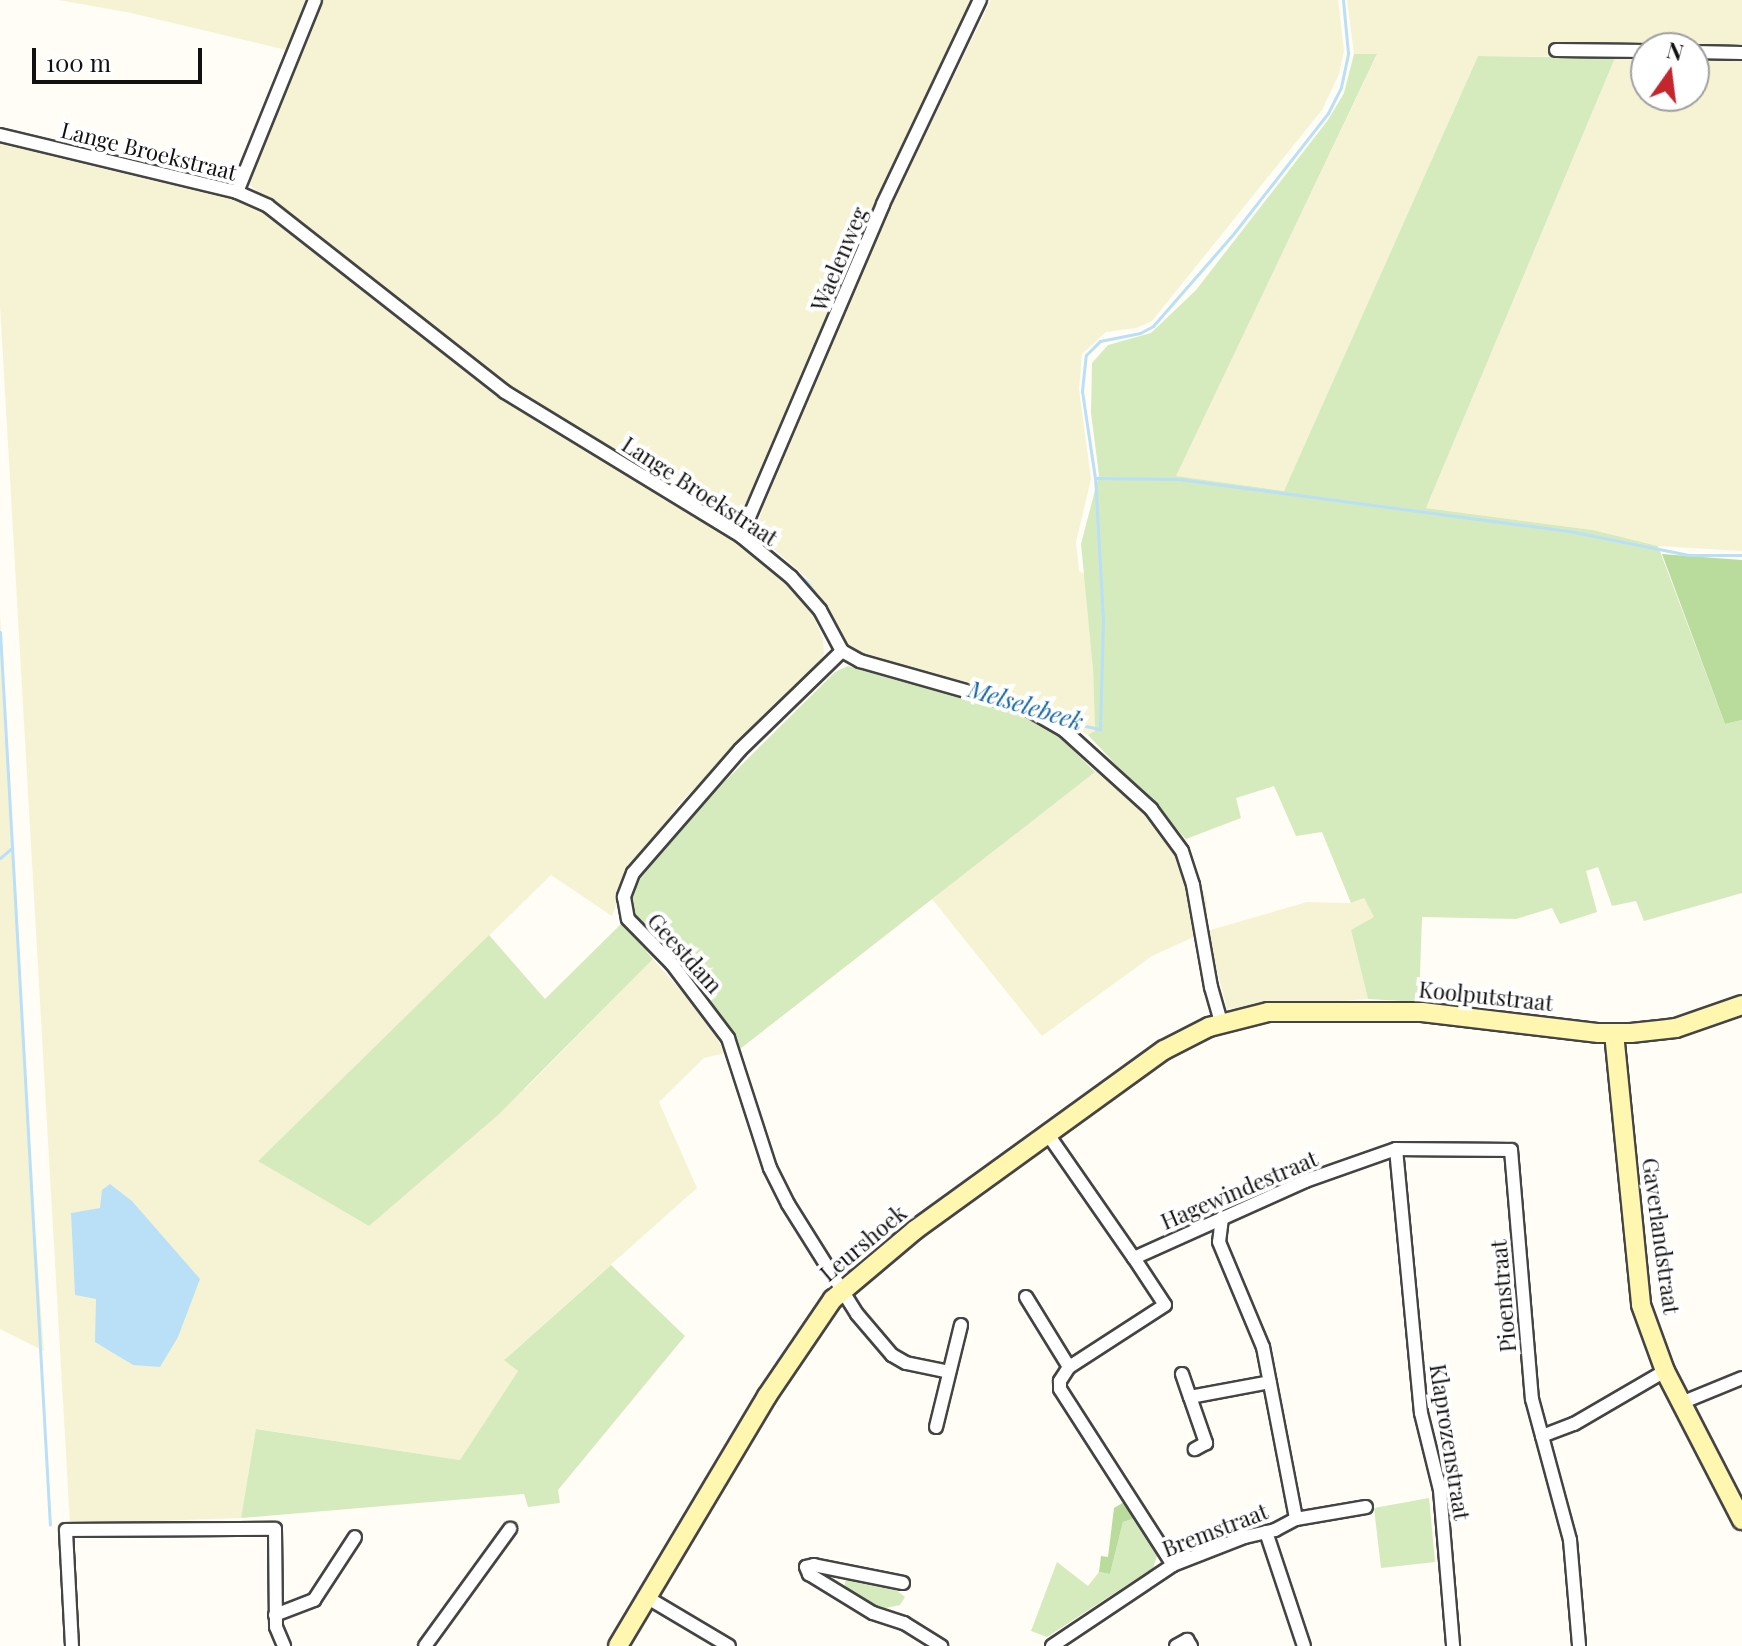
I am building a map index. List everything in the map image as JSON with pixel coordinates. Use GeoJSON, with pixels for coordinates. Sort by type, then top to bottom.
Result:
{"type":"FeatureCollection","features":[{"type":"Feature","properties":{"kind":"street"},"geometry":{"type":"LineString","coordinates":[[237,192],[315,0]]}},
{"type":"Feature","properties":{"kind":"street","name":"Waelenweg"},"geometry":{"type":"LineString","coordinates":[[741,536],[883,204],[980,0]]}},
{"type":"Feature","properties":{"kind":"street"},"geometry":{"type":"LineString","coordinates":[[1556,50],[1630,51]]}},
{"type":"Feature","properties":{"kind":"street"},"geometry":{"type":"LineString","coordinates":[[1710,52],[1742,53]]}},
{"type":"Feature","properties":{"kind":"street","name":"Lange Broekstraat"},"geometry":{"type":"LineString","coordinates":[[0,135],[237,192],[268,206],[505,392],[741,536],[791,577],[820,610],[842,651]]}},
{"type":"Feature","properties":{"kind":"street"},"geometry":{"type":"LineString","coordinates":[[842,651],[860,661],[1007,701],[1037,713],[1064,730],[1151,809],[1182,851],[1189,868],[1221,1023]]}},
{"type":"Feature","properties":{"kind":"street","name":"Geestdam"},"geometry":{"type":"LineString","coordinates":[[842,651],[740,750],[633,873],[624,897],[628,919],[680,975],[728,1038],[770,1168],[788,1204],[857,1314],[892,1355],[906,1363],[949,1372]]}},
{"type":"Feature","properties":{"kind":"street","name":"Koolputstraat"},"geometry":{"type":"LineString","coordinates":[[1221,1023],[1268,1012],[1386,1010],[1462,1015],[1614,1033],[1676,1028],[1742,1005]]}},
{"type":"Feature","properties":{"kind":"street","name":"Leurshoek"},"geometry":{"type":"LineString","coordinates":[[618,1646],[767,1396],[820,1314],[843,1288],[1047,1133],[1164,1050],[1221,1023]]}},
{"type":"Feature","properties":{"kind":"street","name":"Gaverlandstraat"},"geometry":{"type":"LineString","coordinates":[[1614,1033],[1641,1305],[1665,1371],[1742,1520]]}},
{"type":"Feature","properties":{"kind":"street"},"geometry":{"type":"LineString","coordinates":[[1047,1133],[1165,1305],[1069,1367],[1060,1381],[1060,1389],[1173,1565]]}},
{"type":"Feature","properties":{"kind":"street","name":"Hagewindestraat"},"geometry":{"type":"LineString","coordinates":[[1134,1258],[1305,1181],[1396,1149],[1511,1150]]}},
{"type":"Feature","properties":{"kind":"street","name":"Klaprozenstraat"},"geometry":{"type":"LineString","coordinates":[[1396,1149],[1421,1413],[1440,1490],[1453,1646]]}},
{"type":"Feature","properties":{"kind":"street","name":"Pioenstraat"},"geometry":{"type":"LineString","coordinates":[[1511,1150],[1532,1399],[1570,1540],[1579,1646]]}},
{"type":"Feature","properties":{"kind":"street"},"geometry":{"type":"LineString","coordinates":[[1222,1218],[1219,1242],[1250,1308],[1270,1382],[1296,1519]]}},
{"type":"Feature","properties":{"kind":"street"},"geometry":{"type":"LineString","coordinates":[[1026,1297],[1069,1367]]}},
{"type":"Feature","properties":{"kind":"street"},"geometry":{"type":"LineString","coordinates":[[936,1427],[961,1325]]}},
{"type":"Feature","properties":{"kind":"street"},"geometry":{"type":"LineString","coordinates":[[1542,1436],[1574,1424],[1665,1371]]}},
{"type":"Feature","properties":{"kind":"street"},"geometry":{"type":"LineString","coordinates":[[1182,1374],[1206,1443],[1195,1449]]}},
{"type":"Feature","properties":{"kind":"street"},"geometry":{"type":"LineString","coordinates":[[1681,1403],[1742,1378]]}},
{"type":"Feature","properties":{"kind":"street"},"geometry":{"type":"LineString","coordinates":[[1190,1397],[1270,1382]]}},
{"type":"Feature","properties":{"kind":"street","name":"Bremstraat"},"geometry":{"type":"LineString","coordinates":[[1052,1646],[1173,1565],[1296,1519],[1366,1507]]}},
{"type":"Feature","properties":{"kind":"street"},"geometry":{"type":"LineString","coordinates":[[72,1646],[66,1530],[275,1529],[275,1615],[284,1646]]}},
{"type":"Feature","properties":{"kind":"street"},"geometry":{"type":"LineString","coordinates":[[425,1646],[510,1529]]}},
{"type":"Feature","properties":{"kind":"street"},"geometry":{"type":"LineString","coordinates":[[1266,1532],[1304,1646]]}},
{"type":"Feature","properties":{"kind":"street"},"geometry":{"type":"LineString","coordinates":[[275,1615],[314,1600],[355,1537]]}},
{"type":"Feature","properties":{"kind":"street"},"geometry":{"type":"LineString","coordinates":[[903,1583],[814,1565],[806,1567],[809,1574],[873,1613],[904,1623],[941,1646]]}},
{"type":"Feature","properties":{"kind":"street"},"geometry":{"type":"LineString","coordinates":[[648,1598],[729,1646]]}},
{"type":"Feature","properties":{"kind":"shaded area"},"geometry":{"type":"Polygon","coordinates":[[[59,0],[306,0],[286,50],[131,13],[59,0]]]}},
{"type":"Feature","properties":{"kind":"shaded area"},"geometry":{"type":"Polygon","coordinates":[[[320,0],[973,0],[880,200],[739,524],[729,523],[494,377],[247,183],[320,0]]]}},
{"type":"Feature","properties":{"kind":"shaded area"},"geometry":{"type":"Polygon","coordinates":[[[991,0],[1338,0],[1344,51],[1339,74],[1322,110],[1152,321],[1136,328],[1106,332],[1082,354],[1079,389],[1091,479],[1076,542],[1079,571],[1087,575],[1093,669],[1095,731],[1088,735],[1020,700],[865,657],[843,640],[808,579],[755,533],[763,507],[889,210],[991,0]]]}},
{"type":"Feature","properties":{"kind":"shaded area"},"geometry":{"type":"Polygon","coordinates":[[[1347,0],[1742,0],[1742,50],[1710,50],[1710,32],[1630,32],[1630,49],[1569,48],[1569,57],[1478,56],[1284,491],[1175,476],[1377,55],[1354,54],[1347,0]]]}},
{"type":"Feature","properties":{"kind":"shaded area"},"geometry":{"type":"Polygon","coordinates":[[[1615,58],[1630,58],[1630,112],[1710,112],[1710,60],[1742,60],[1742,551],[1658,546],[1593,530],[1426,508],[1615,58]]]}},
{"type":"Feature","properties":{"kind":"shaded area"},"geometry":{"type":"Polygon","coordinates":[[[0,141],[242,199],[265,209],[396,310],[493,394],[741,545],[791,588],[814,617],[823,639],[824,654],[818,666],[679,804],[627,876],[612,916],[551,875],[258,1161],[525,1089],[653,959],[706,1019],[725,1053],[704,1058],[659,1102],[697,1188],[505,1359],[518,1371],[460,1460],[257,1429],[241,1518],[70,1524],[0,305],[0,141]]]}},
{"type":"Feature","properties":{"kind":"shaded area"},"geometry":{"type":"Polygon","coordinates":[[[0,613],[31,1178],[44,1351],[0,1329],[0,613]]]}},
{"type":"Feature","properties":{"kind":"shaded area"},"geometry":{"type":"Polygon","coordinates":[[[1111,759],[1186,839],[1207,902],[1207,931],[1152,956],[1042,1036],[932,899],[1111,759]]]}},
{"type":"Feature","properties":{"kind":"shaded area"},"geometry":{"type":"Polygon","coordinates":[[[1364,898],[1375,917],[1351,930],[1368,999],[1227,1009],[1207,931],[1307,902],[1351,903],[1364,898]]]}},
{"type":"Feature","properties":{"kind":"green space"},"geometry":{"type":"Polygon","coordinates":[[[1354,54],[1377,54],[1176,476],[1284,491],[1478,56],[1615,58],[1426,508],[1593,530],[1658,546],[1725,724],[1742,720],[1742,893],[1644,921],[1636,901],[1612,906],[1598,867],[1586,871],[1597,912],[1560,924],[1552,908],[1516,919],[1422,917],[1419,1002],[1368,999],[1351,930],[1374,917],[1364,898],[1351,903],[1322,832],[1296,836],[1274,786],[1236,798],[1241,818],[1186,839],[1088,735],[1095,731],[1093,669],[1081,544],[1099,475],[1091,413],[1092,363],[1108,345],[1151,333],[1196,290],[1328,120],[1344,93],[1354,54]]]}},
{"type":"Feature","properties":{"kind":"green space"},"geometry":{"type":"Polygon","coordinates":[[[1662,554],[1742,560],[1742,720],[1725,724],[1662,554]]]}},
{"type":"Feature","properties":{"kind":"green space"},"geometry":{"type":"Polygon","coordinates":[[[848,666],[1024,715],[1060,737],[1095,772],[740,1049],[704,992],[637,918],[630,898],[640,879],[695,811],[835,672],[848,666]]]}},
{"type":"Feature","properties":{"kind":"green space"},"geometry":{"type":"Polygon","coordinates":[[[622,923],[653,959],[498,1115],[369,1226],[258,1161],[489,935],[545,999],[622,923]]]}},
{"type":"Feature","properties":{"kind":"green space"},"geometry":{"type":"Polygon","coordinates":[[[611,1265],[685,1336],[558,1490],[560,1503],[528,1507],[524,1494],[241,1518],[256,1429],[460,1460],[518,1371],[504,1360],[611,1265]]]}},
{"type":"Feature","properties":{"kind":"green space"},"geometry":{"type":"Polygon","coordinates":[[[1429,1498],[1435,1562],[1381,1568],[1374,1508],[1429,1498]]]}},
{"type":"Feature","properties":{"kind":"green space"},"geometry":{"type":"Polygon","coordinates":[[[1124,1502],[1135,1518],[1123,1522],[1110,1574],[1099,1572],[1101,1556],[1108,1557],[1114,1508],[1124,1502]]]}},
{"type":"Feature","properties":{"kind":"green space"},"geometry":{"type":"Polygon","coordinates":[[[1135,1518],[1158,1553],[1153,1568],[1047,1637],[1031,1631],[1057,1562],[1088,1586],[1099,1572],[1110,1574],[1123,1522],[1135,1518]]]}},
{"type":"Feature","properties":{"kind":"green space"},"geometry":{"type":"Polygon","coordinates":[[[846,1577],[886,1582],[905,1597],[900,1605],[876,1610],[844,1590],[846,1577]]]}},
{"type":"Feature","properties":{"kind":"water"},"geometry":{"type":"Polygon","coordinates":[[[110,1184],[132,1201],[200,1279],[178,1337],[160,1367],[133,1365],[95,1342],[96,1299],[75,1295],[71,1213],[100,1208],[102,1190],[110,1184]]]}},
{"type":"Feature","properties":{"kind":"waterway","name":"Melselebeek"},"geometry":{"type":"LineString","coordinates":[[1032,705],[1076,724],[1100,729],[1103,619],[1095,478],[1082,391],[1086,355],[1100,341],[1140,333],[1153,326],[1234,233],[1328,113],[1341,87],[1348,53],[1343,0]]}},
{"type":"Feature","properties":{"kind":"waterway","name":"Melselebeek"},"geometry":{"type":"LineString","coordinates":[[803,405],[829,346]]}},
{"type":"Feature","properties":{"kind":"waterway"},"geometry":{"type":"LineString","coordinates":[[1095,478],[1178,479],[1569,531],[1689,555],[1742,555]]}},
{"type":"Feature","properties":{"kind":"waterway","name":"Melselebeek"},"geometry":{"type":"LineString","coordinates":[[753,522],[753,535],[807,582],[825,607]]}},
{"type":"Feature","properties":{"kind":"waterway"},"geometry":{"type":"LineString","coordinates":[[0,632],[50,1525]]}},
{"type":"Feature","properties":{"kind":"waterway"},"geometry":{"type":"LineString","coordinates":[[0,858],[12,848]]}}]}
